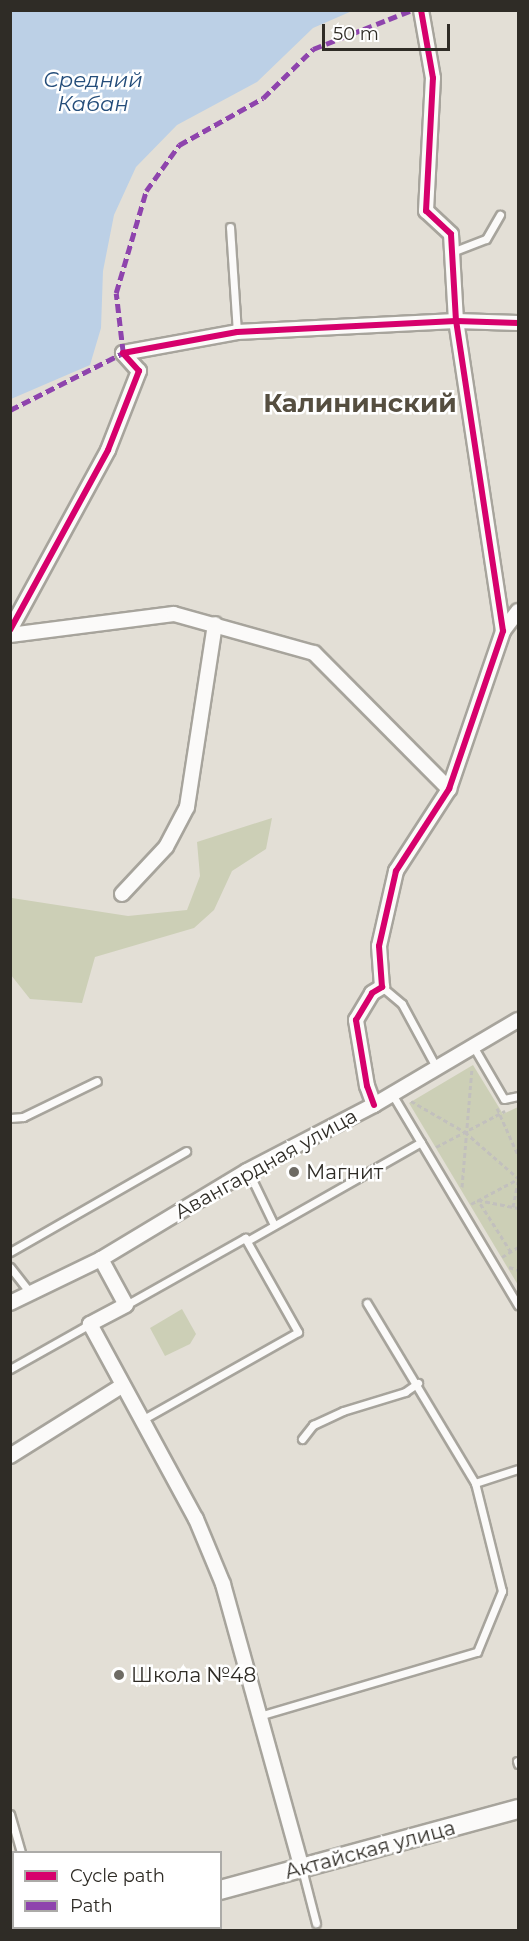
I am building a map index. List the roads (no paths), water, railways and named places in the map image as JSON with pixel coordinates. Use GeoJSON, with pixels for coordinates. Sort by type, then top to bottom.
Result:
{"type":"FeatureCollection","features":[{"type":"Feature","properties":{"kind":"street"},"geometry":{"type":"LineString","coordinates":[[422,10],[433,78],[426,212],[451,234],[456,321],[503,631]]}},
{"type":"Feature","properties":{"kind":"street"},"geometry":{"type":"LineString","coordinates":[[10,630],[108,450],[139,370],[123,353],[237,332],[456,321],[519,323]]}},
{"type":"Feature","properties":{"kind":"street"},"geometry":{"type":"LineString","coordinates":[[374,1105],[367,1086],[357,1020],[372,993],[382,987],[379,946],[396,871],[449,789],[503,631],[519,611]]}},
{"type":"Feature","properties":{"kind":"street"},"geometry":{"type":"LineString","coordinates":[[10,635],[174,614],[314,653],[449,789]]}},
{"type":"Feature","properties":{"kind":"street"},"geometry":{"type":"LineString","coordinates":[[122,894],[166,847],[187,807],[215,624]]}},
{"type":"Feature","properties":{"kind":"street","name":"Авангардная улица"},"geometry":{"type":"LineString","coordinates":[[10,1303],[101,1259],[248,1171],[374,1105],[436,1068],[473,1052],[519,1020]]}},
{"type":"Feature","properties":{"kind":"street"},"geometry":{"type":"LineString","coordinates":[[101,1259],[126,1305],[90,1324],[196,1519],[223,1584],[302,1869]]}},
{"type":"Feature","properties":{"kind":"street"},"geometry":{"type":"LineString","coordinates":[[10,1456],[123,1385]]}},
{"type":"Feature","properties":{"kind":"street","name":"Актайская улица"},"geometry":{"type":"LineString","coordinates":[[222,1889],[519,1809]]}},
{"type":"Feature","properties":{"kind":"lane"},"geometry":{"type":"LineString","coordinates":[[452,252],[486,239],[500,215]]}},
{"type":"Feature","properties":{"kind":"lane"},"geometry":{"type":"LineString","coordinates":[[230,227],[237,332]]}},
{"type":"Feature","properties":{"kind":"lane"},"geometry":{"type":"LineString","coordinates":[[382,987],[402,1004],[436,1068]]}},
{"type":"Feature","properties":{"kind":"lane"},"geometry":{"type":"LineString","coordinates":[[473,1052],[504,1099],[519,1096]]}},
{"type":"Feature","properties":{"kind":"lane"},"geometry":{"type":"LineString","coordinates":[[10,1118],[23,1117],[97,1081]]}},
{"type":"Feature","properties":{"kind":"lane"},"geometry":{"type":"LineString","coordinates":[[392,1094],[519,1305]]}},
{"type":"Feature","properties":{"kind":"lane"},"geometry":{"type":"LineString","coordinates":[[247,1241],[421,1142]]}},
{"type":"Feature","properties":{"kind":"lane"},"geometry":{"type":"LineString","coordinates":[[10,1252],[186,1151]]}},
{"type":"Feature","properties":{"kind":"lane"},"geometry":{"type":"LineString","coordinates":[[248,1171],[274,1226]]}},
{"type":"Feature","properties":{"kind":"lane"},"geometry":{"type":"LineString","coordinates":[[126,1305],[245,1238],[298,1332],[142,1420]]}},
{"type":"Feature","properties":{"kind":"lane"},"geometry":{"type":"LineString","coordinates":[[10,1267],[30,1293]]}},
{"type":"Feature","properties":{"kind":"lane"},"geometry":{"type":"LineString","coordinates":[[259,1716],[477,1652],[502,1592],[475,1483],[418,1383],[367,1303]]}},
{"type":"Feature","properties":{"kind":"lane"},"geometry":{"type":"LineString","coordinates":[[10,1369],[90,1324]]}},
{"type":"Feature","properties":{"kind":"lane"},"geometry":{"type":"LineString","coordinates":[[302,1439],[312,1425],[343,1411],[405,1392],[418,1383]]}},
{"type":"Feature","properties":{"kind":"lane"},"geometry":{"type":"LineString","coordinates":[[475,1483],[519,1469]]}},
{"type":"Feature","properties":{"kind":"lane"},"geometry":{"type":"LineString","coordinates":[[10,1814],[21,1851]]}},
{"type":"Feature","properties":{"kind":"lane"},"geometry":{"type":"LineString","coordinates":[[302,1869],[316,1923]]}},
{"type":"Feature","properties":{"kind":"water","name":"Средний Кабан"},"geometry":{"type":"Polygon","coordinates":[[[11,10],[352,11],[313,28],[257,82],[177,125],[136,167],[114,215],[103,271],[101,328],[90,365],[11,399],[11,10]]]}},
{"type":"Feature","properties":{"kind":"place","name":"Магнит"},"geometry":{"type":"Point","coordinates":[294,1172]}},
{"type":"Feature","properties":{"kind":"place","name":"Школа №48"},"geometry":{"type":"Point","coordinates":[119,1675]}},
{"type":"Feature","properties":{"kind":"district","name":"Калининский"},"geometry":{"type":"Point","coordinates":[360,404]}}]}
